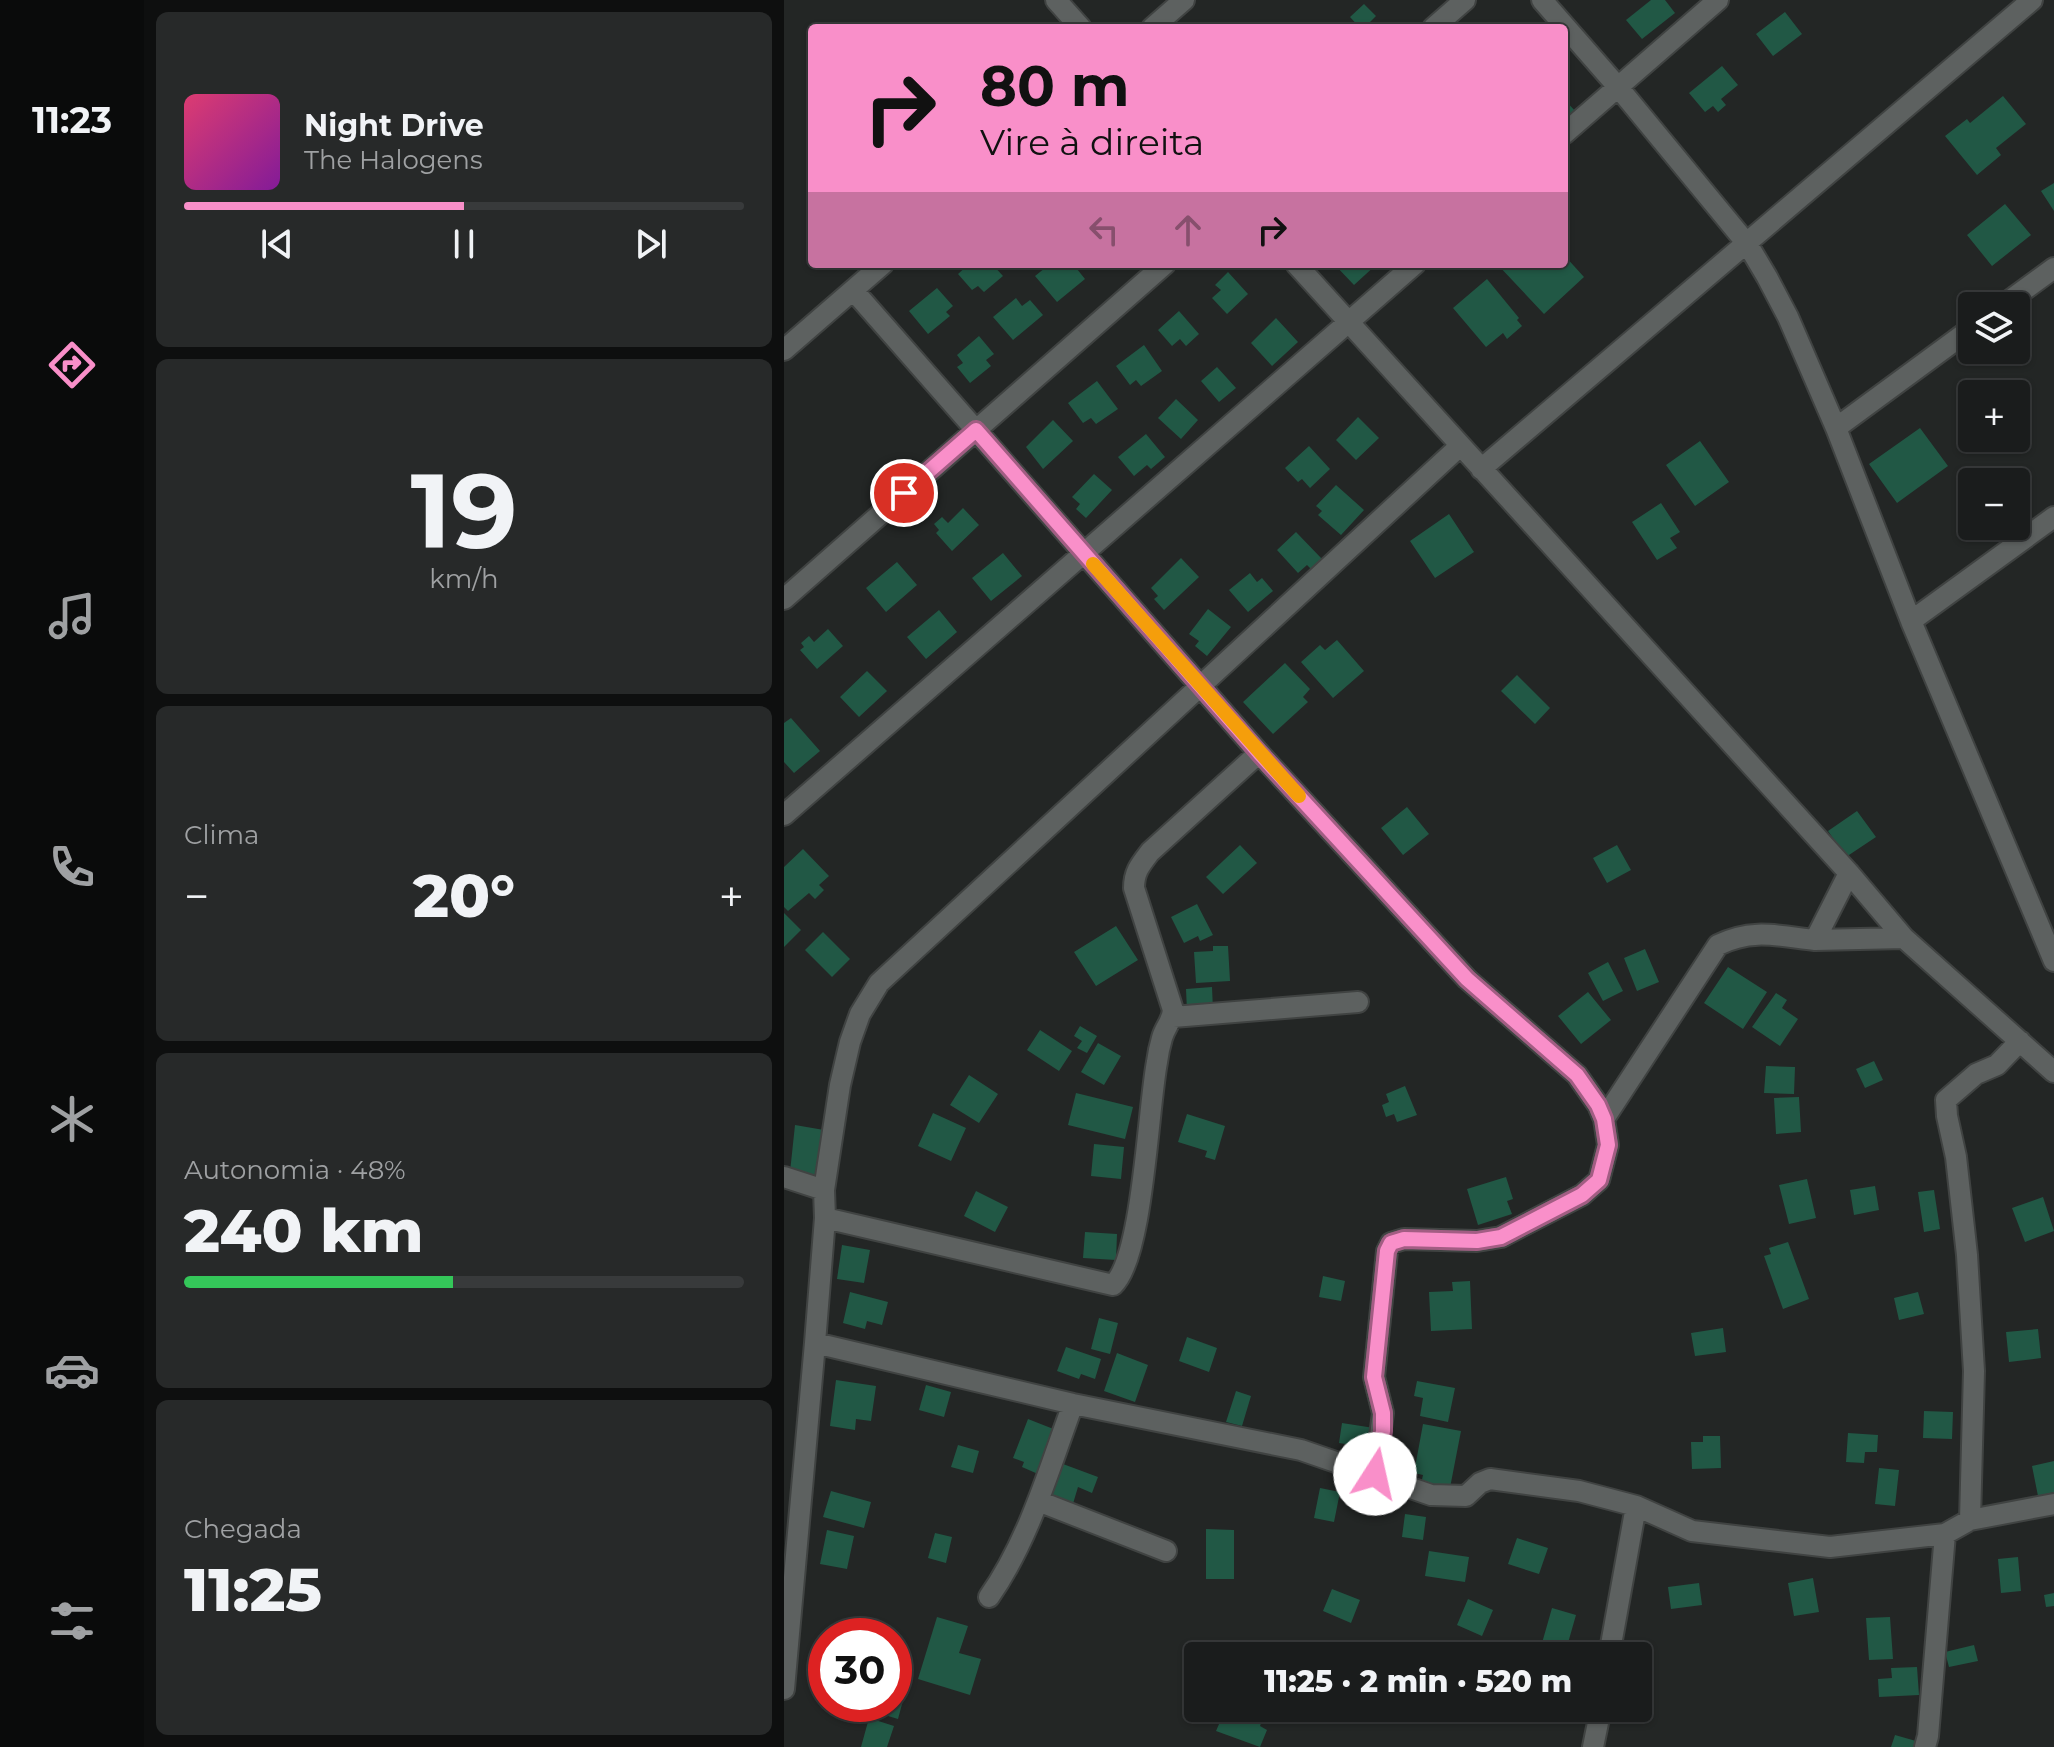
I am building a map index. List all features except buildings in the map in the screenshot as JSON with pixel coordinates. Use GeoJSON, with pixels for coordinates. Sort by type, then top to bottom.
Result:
{"type":"FeatureCollection","features":[{"type":"Feature","properties":{"kind":"street"},"geometry":{"type":"LineString","coordinates":[[1056,0],[1077,24]]}},
{"type":"Feature","properties":{"kind":"street"},"geometry":{"type":"LineString","coordinates":[[1157,24],[1184,0]]}},
{"type":"Feature","properties":{"kind":"street"},"geometry":{"type":"LineString","coordinates":[[1438,24],[1465,0]]}},
{"type":"Feature","properties":{"kind":"street"},"geometry":{"type":"LineString","coordinates":[[1542,0],[1563,24]]}},
{"type":"Feature","properties":{"kind":"street"},"geometry":{"type":"LineString","coordinates":[[1568,131],[1718,0]]}},
{"type":"Feature","properties":{"kind":"street"},"geometry":{"type":"LineString","coordinates":[[1481,469],[1748,245],[1861,144],[2032,0]]}},
{"type":"Feature","properties":{"kind":"street"},"geometry":{"type":"LineString","coordinates":[[1568,30],[1748,245],[1788,317],[2054,961]]}},
{"type":"Feature","properties":{"kind":"street"},"geometry":{"type":"LineString","coordinates":[[784,350],[878,268]]}},
{"type":"Feature","properties":{"kind":"street"},"geometry":{"type":"LineString","coordinates":[[784,599],[1160,268]]}},
{"type":"Feature","properties":{"kind":"street"},"geometry":{"type":"LineString","coordinates":[[1300,268],[1849,873],[1904,938],[2054,1072]]}},
{"type":"Feature","properties":{"kind":"street"},"geometry":{"type":"LineString","coordinates":[[784,815],[1410,268]]}},
{"type":"Feature","properties":{"kind":"street"},"geometry":{"type":"LineString","coordinates":[[2021,292],[2054,268]]}},
{"type":"Feature","properties":{"kind":"street"},"geometry":{"type":"LineString","coordinates":[[853,290],[1259,753],[1467,979],[1577,1075],[1604,1119],[1608,1145],[1599,1180],[1582,1195],[1501,1237],[1477,1241],[1404,1239],[1391,1243],[1387,1251],[1374,1377],[1383,1413],[1375,1474]]}},
{"type":"Feature","properties":{"kind":"street"},"geometry":{"type":"LineString","coordinates":[[1836,428],[1958,338]]}},
{"type":"Feature","properties":{"kind":"street"},"geometry":{"type":"LineString","coordinates":[[784,1689],[788,1575],[815,1343],[825,1218],[824,1190],[840,1085],[860,1014],[879,983],[1460,446]]}},
{"type":"Feature","properties":{"kind":"street"},"geometry":{"type":"LineString","coordinates":[[1911,621],[2054,517]]}},
{"type":"Feature","properties":{"kind":"street"},"geometry":{"type":"LineString","coordinates":[[825,1218],[1113,1285],[1120,1278],[1137,1223],[1157,1062],[1163,1034],[1173,1017],[1134,888],[1134,876],[1150,852],[1259,753]]}},
{"type":"Feature","properties":{"kind":"street"},"geometry":{"type":"LineString","coordinates":[[1815,940],[1849,873]]}},
{"type":"Feature","properties":{"kind":"street"},"geometry":{"type":"LineString","coordinates":[[1604,1119],[1718,945],[1739,935],[1764,934],[1815,940],[1904,938]]}},
{"type":"Feature","properties":{"kind":"street"},"geometry":{"type":"LineString","coordinates":[[1173,1017],[1358,1002]]}},
{"type":"Feature","properties":{"kind":"street"},"geometry":{"type":"LineString","coordinates":[[1970,1520],[1974,1371],[1967,1255],[1946,1100],[1976,1074],[1997,1065],[2020,1041]]}},
{"type":"Feature","properties":{"kind":"street"},"geometry":{"type":"LineString","coordinates":[[784,1177],[824,1190]]}},
{"type":"Feature","properties":{"kind":"street"},"geometry":{"type":"LineString","coordinates":[[815,1343],[1073,1404],[1301,1450],[1431,1495],[1466,1496],[1480,1483],[1490,1479],[1579,1491],[1636,1506],[1692,1531],[1830,1547],[1945,1534],[1970,1520],[2054,1504]]}},
{"type":"Feature","properties":{"kind":"street"},"geometry":{"type":"LineString","coordinates":[[989,1597],[1003,1576],[1038,1501],[1073,1404]]}},
{"type":"Feature","properties":{"kind":"street"},"geometry":{"type":"LineString","coordinates":[[1038,1501],[1166,1551]]}},
{"type":"Feature","properties":{"kind":"street"},"geometry":{"type":"LineString","coordinates":[[1612,1642],[1636,1506]]}},
{"type":"Feature","properties":{"kind":"street"},"geometry":{"type":"LineString","coordinates":[[1925,1747],[1945,1534]]}},
{"type":"Feature","properties":{"kind":"street"},"geometry":{"type":"LineString","coordinates":[[1593,1747],[1598,1722]]}},
{"type":"Feature","properties":{"kind":"slow traffic"},"geometry":{"type":"LineString","coordinates":[[1093,564],[1299,796]]}},
{"type":"Feature","properties":{"kind":"route"},"geometry":{"type":"LineString","coordinates":[[904,493],[976,430],[1259,753],[1467,979],[1577,1075],[1598,1105],[1604,1119],[1608,1145],[1599,1180],[1582,1195],[1501,1237],[1477,1241],[1399,1239],[1391,1243],[1387,1251],[1374,1377],[1383,1413],[1375,1474]]}}]}
